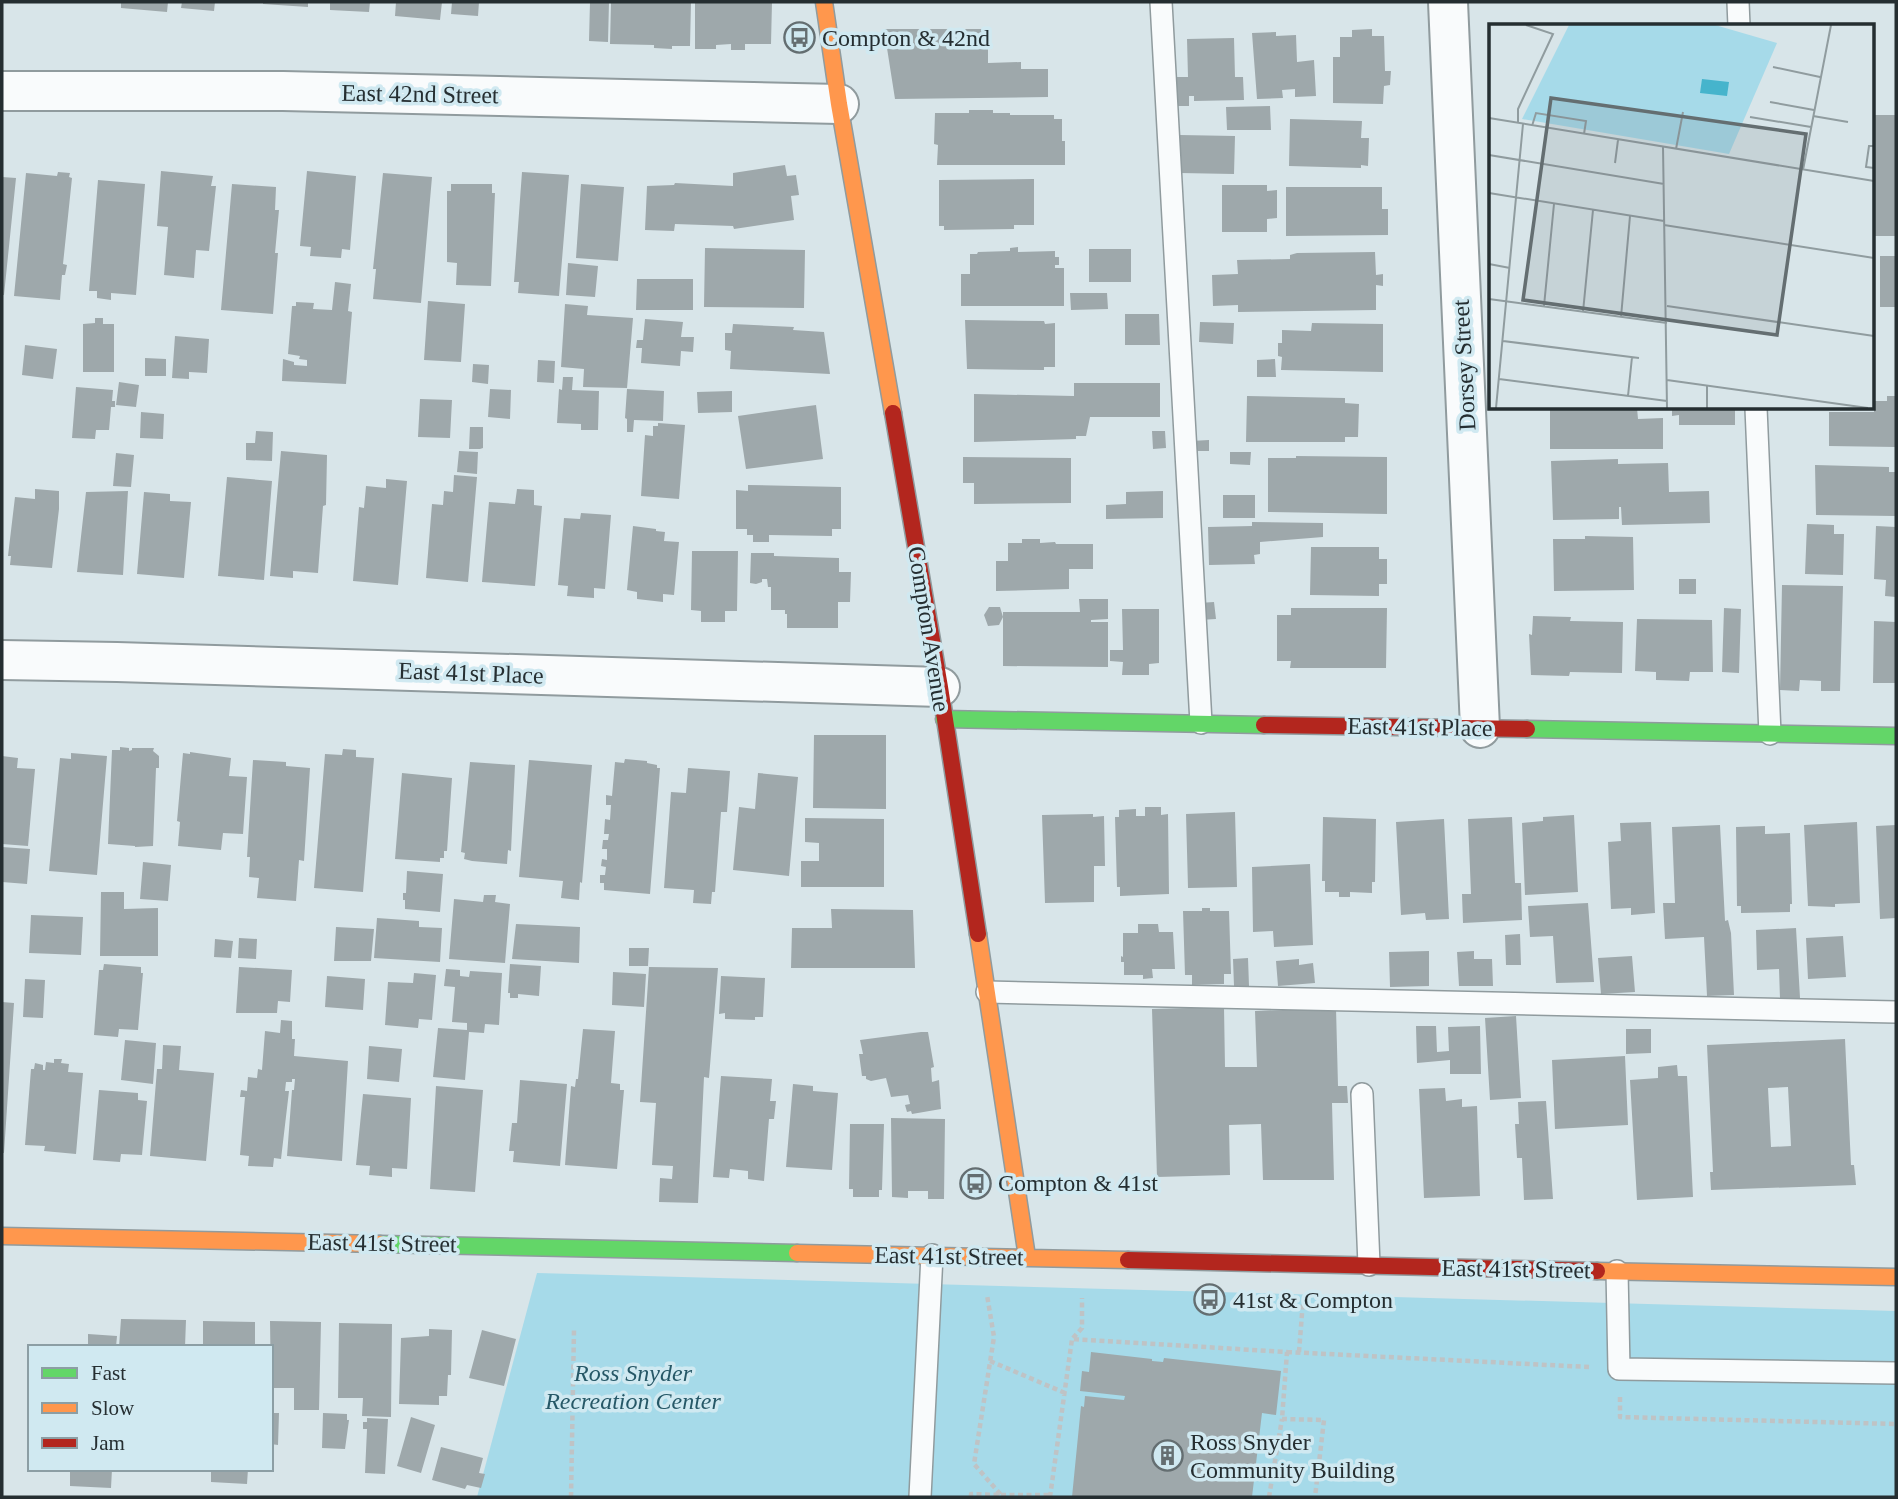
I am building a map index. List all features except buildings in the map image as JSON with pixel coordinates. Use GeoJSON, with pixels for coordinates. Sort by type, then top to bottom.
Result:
{"type":"FeatureCollection","features":[{"type":"Feature","properties":{"kind":"street","name":"Compton Avenue"},"geometry":{"type":"LineString","coordinates":[[824,2],[839,104],[942,703],[1027,1257]]}},
{"type":"Feature","properties":{"kind":"street","name":"Dorsey Street"},"geometry":{"type":"LineString","coordinates":[[1448,2],[1480,729]]}},
{"type":"Feature","properties":{"kind":"street","name":"East 42nd Street"},"geometry":{"type":"LineString","coordinates":[[2,91],[297,92],[839,104]]}},
{"type":"Feature","properties":{"kind":"street","name":"East 41st Place"},"geometry":{"type":"LineString","coordinates":[[2,660],[117,662],[942,703],[1201,723],[1896,736]]}},
{"type":"Feature","properties":{"kind":"street","name":"East 41st Street"},"geometry":{"type":"LineString","coordinates":[[2,1236],[1896,1277]]}},
{"type":"Feature","properties":{"kind":"lane"},"geometry":{"type":"LineString","coordinates":[[1161,2],[1201,723]]}},
{"type":"Feature","properties":{"kind":"lane"},"geometry":{"type":"LineString","coordinates":[[1738,2],[1739,24]]}},
{"type":"Feature","properties":{"kind":"lane"},"geometry":{"type":"LineString","coordinates":[[1756,410],[1770,733]]}},
{"type":"Feature","properties":{"kind":"lane"},"geometry":{"type":"LineString","coordinates":[[987,992],[1896,1012]]}},
{"type":"Feature","properties":{"kind":"lane"},"geometry":{"type":"LineString","coordinates":[[1362,1094],[1369,1265]]}},
{"type":"Feature","properties":{"kind":"lane"},"geometry":{"type":"LineString","coordinates":[[920,1497],[932,1255]]}},
{"type":"Feature","properties":{"kind":"lane"},"geometry":{"type":"LineString","coordinates":[[1617,1271],[1619,1369],[1896,1373]]}},
{"type":"Feature","properties":{"kind":"path"},"geometry":{"type":"LineString","coordinates":[[1299,1352],[1304,1264]]}},
{"type":"Feature","properties":{"kind":"path"},"geometry":{"type":"LineString","coordinates":[[988,1295],[994,1337],[974,1464],[1001,1495]]}},
{"type":"Feature","properties":{"kind":"path"},"geometry":{"type":"LineString","coordinates":[[971,1497],[971,1494],[1050,1496],[1072,1339],[1082,1328],[1082,1298]]}},
{"type":"Feature","properties":{"kind":"path"},"geometry":{"type":"LineString","coordinates":[[571,1497],[574,1329]]}},
{"type":"Feature","properties":{"kind":"path"},"geometry":{"type":"LineString","coordinates":[[1072,1339],[1619,1369],[1620,1417],[1896,1424]]}},
{"type":"Feature","properties":{"kind":"path"},"geometry":{"type":"LineString","coordinates":[[1269,1497],[1282,1419],[1287,1352]]}},
{"type":"Feature","properties":{"kind":"path"},"geometry":{"type":"LineString","coordinates":[[990,1361],[1065,1393]]}},
{"type":"Feature","properties":{"kind":"path"},"geometry":{"type":"LineString","coordinates":[[1282,1419],[1324,1420],[1315,1497]]}},
{"type":"Feature","properties":{"kind":"green space","name":"Ross Snyder Recreation Center"},"geometry":{"type":"Polygon","coordinates":[[[537,1273],[1896,1311],[1896,1497],[477,1497],[537,1273]]]}},
{"type":"Feature","properties":{"kind":"traffic: fast"},"geometry":{"type":"LineString","coordinates":[[944,719],[1264,725]]}},
{"type":"Feature","properties":{"kind":"traffic: fast"},"geometry":{"type":"LineString","coordinates":[[1527,729],[1896,736]]}},
{"type":"Feature","properties":{"kind":"traffic: fast"},"geometry":{"type":"LineString","coordinates":[[380,1244],[797,1253]]}},
{"type":"Feature","properties":{"kind":"traffic: slow"},"geometry":{"type":"LineString","coordinates":[[824,2],[893,413]]}},
{"type":"Feature","properties":{"kind":"traffic: slow"},"geometry":{"type":"LineString","coordinates":[[978,934],[1027,1257]]}},
{"type":"Feature","properties":{"kind":"traffic: slow"},"geometry":{"type":"LineString","coordinates":[[2,1236],[380,1244]]}},
{"type":"Feature","properties":{"kind":"traffic: slow"},"geometry":{"type":"LineString","coordinates":[[797,1253],[1128,1260]]}},
{"type":"Feature","properties":{"kind":"traffic: slow"},"geometry":{"type":"LineString","coordinates":[[1597,1271],[1896,1277]]}},
{"type":"Feature","properties":{"kind":"traffic: jam"},"geometry":{"type":"LineString","coordinates":[[893,413],[940,687],[978,934]]}},
{"type":"Feature","properties":{"kind":"traffic: jam"},"geometry":{"type":"LineString","coordinates":[[1264,725],[1527,729]]}},
{"type":"Feature","properties":{"kind":"traffic: jam"},"geometry":{"type":"LineString","coordinates":[[1128,1260],[1597,1271]]}},
{"type":"Feature","properties":{"kind":"place","name":"Compton & 42nd"},"geometry":{"type":"Point","coordinates":[799,38]}},
{"type":"Feature","properties":{"kind":"place","name":"Compton & 41st"},"geometry":{"type":"Point","coordinates":[975,1183]}},
{"type":"Feature","properties":{"kind":"place","name":"41st & Compton"},"geometry":{"type":"Point","coordinates":[1210,1300]}},
{"type":"Feature","properties":{"kind":"place","name":"Ross Snyder Community Building"},"geometry":{"type":"Point","coordinates":[1167,1456]}}]}
